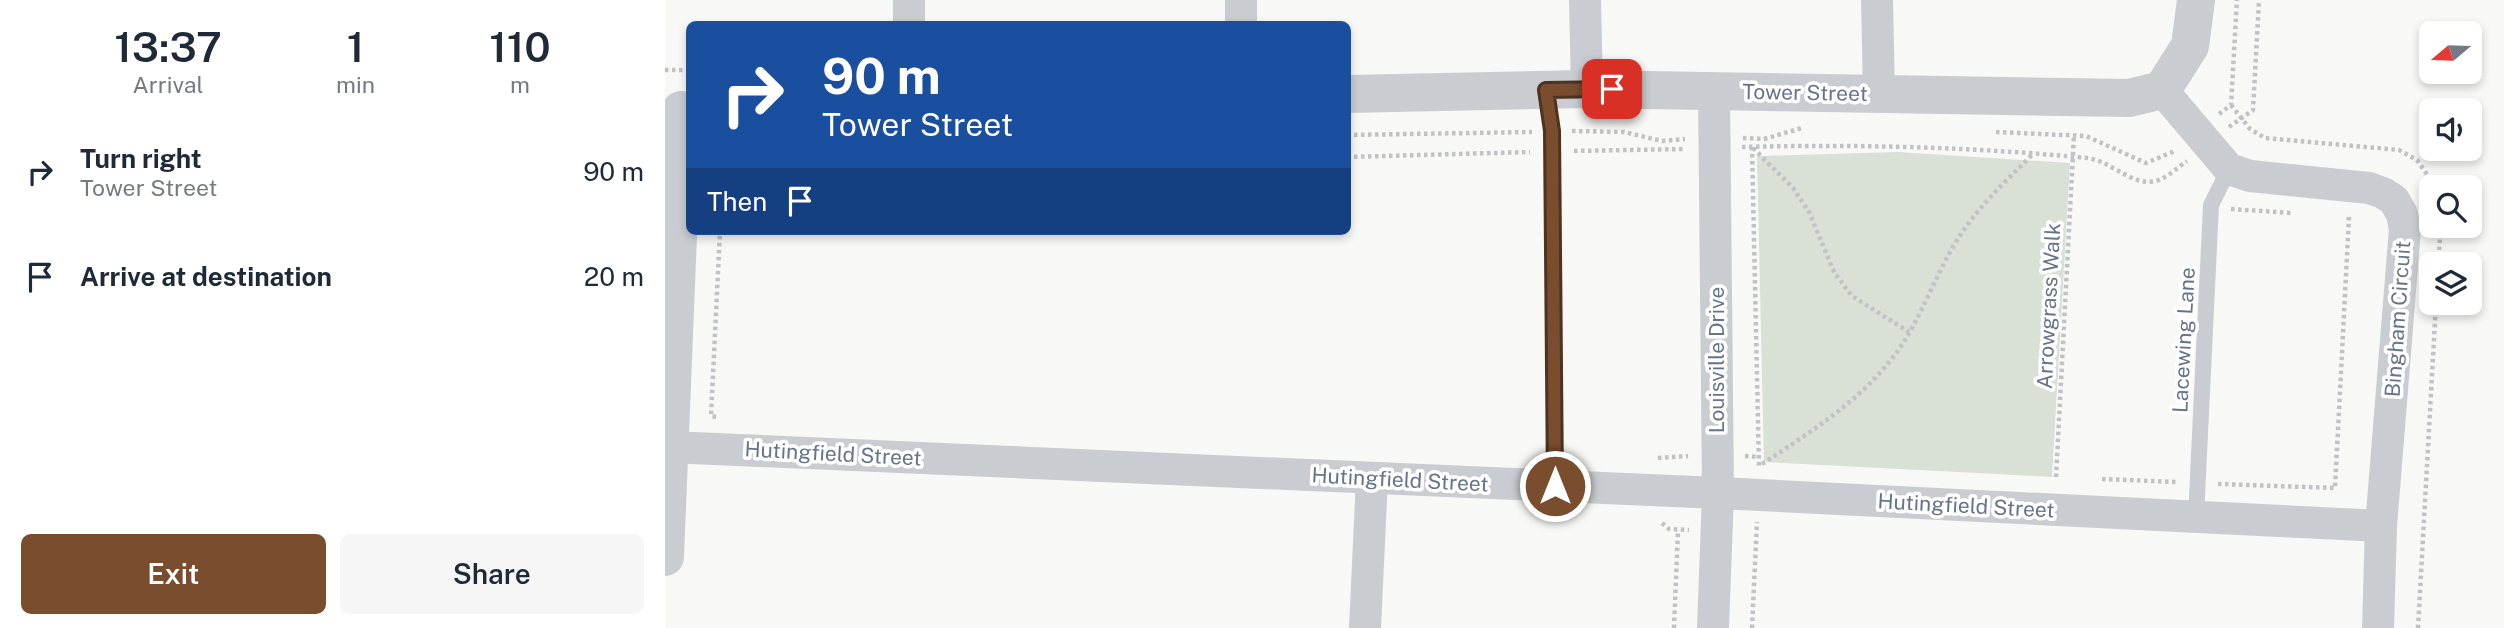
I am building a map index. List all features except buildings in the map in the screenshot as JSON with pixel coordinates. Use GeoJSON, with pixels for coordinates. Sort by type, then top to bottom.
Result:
{"type":"FeatureCollection","features":[{"type":"Feature","properties":{"kind":"street"},"geometry":{"type":"LineString","coordinates":[[909,0],[909,21]]}},
{"type":"Feature","properties":{"kind":"street"},"geometry":{"type":"LineString","coordinates":[[1241,0],[1241,21]]}},
{"type":"Feature","properties":{"kind":"street"},"geometry":{"type":"LineString","coordinates":[[1585,0],[1587,89]]}},
{"type":"Feature","properties":{"kind":"street"},"geometry":{"type":"LineString","coordinates":[[1877,0],[1879,94]]}},
{"type":"Feature","properties":{"kind":"street"},"geometry":{"type":"LineString","coordinates":[[2196,0],[2190,46],[2162,90],[2229,169]]}},
{"type":"Feature","properties":{"kind":"street","name":"Tower Street"},"geometry":{"type":"LineString","coordinates":[[1351,94],[1587,89],[2129,98],[2162,90]]}},
{"type":"Feature","properties":{"kind":"street","name":"Louisville Drive"},"geometry":{"type":"LineString","coordinates":[[1713,628],[1718,493],[1714,91]]}},
{"type":"Feature","properties":{"kind":"street"},"geometry":{"type":"LineString","coordinates":[[665,557],[681,161],[678,110]]}},
{"type":"Feature","properties":{"kind":"street","name":"Bingham Circuit"},"geometry":{"type":"LineString","coordinates":[[2229,169],[2250,176],[2369,188],[2394,200],[2402,214],[2405,229],[2382,526],[2378,628]]}},
{"type":"Feature","properties":{"kind":"street","name":"Hutingfield Street"},"geometry":{"type":"LineString","coordinates":[[670,447],[1718,493],[2382,526]]}},
{"type":"Feature","properties":{"kind":"street"},"geometry":{"type":"LineString","coordinates":[[1366,628],[1372,478]]}},
{"type":"Feature","properties":{"kind":"lane"},"geometry":{"type":"LineString","coordinates":[[1546,90],[1552,151],[1555,486]]}},
{"type":"Feature","properties":{"kind":"lane","name":"Lacewing Lane"},"geometry":{"type":"LineString","coordinates":[[2196,517],[2211,208],[2229,169]]}},
{"type":"Feature","properties":{"kind":"path"},"geometry":{"type":"LineString","coordinates":[[1351,157],[1798,145],[1956,149],[2098,159],[2140,181],[2156,181],[2253,110],[2259,0]]}},
{"type":"Feature","properties":{"kind":"path"},"geometry":{"type":"LineString","coordinates":[[665,70],[686,70]]}},
{"type":"Feature","properties":{"kind":"path"},"geometry":{"type":"LineString","coordinates":[[2231,105],[2250,129],[2265,138],[2399,150],[2417,160],[2428,175]]}},
{"type":"Feature","properties":{"kind":"path","name":"Arrowgrass Walk"},"geometry":{"type":"LineString","coordinates":[[2069,478],[2056,477],[2074,135]]}},
{"type":"Feature","properties":{"kind":"path"},"geometry":{"type":"LineString","coordinates":[[1752,147],[1793,188],[1809,212],[1834,272],[1852,296],[1909,332]]}},
{"type":"Feature","properties":{"kind":"path"},"geometry":{"type":"LineString","coordinates":[[1752,147],[1758,457],[1752,628]]}},
{"type":"Feature","properties":{"kind":"path"},"geometry":{"type":"LineString","coordinates":[[1758,496],[1821,425],[1860,394],[1894,356],[1920,316],[1960,236],[1987,200],[2033,154]]}},
{"type":"Feature","properties":{"kind":"path"},"geometry":{"type":"LineString","coordinates":[[2211,208],[2300,214]]}},
{"type":"Feature","properties":{"kind":"path"},"geometry":{"type":"LineString","coordinates":[[2094,479],[2335,488],[2351,217],[2338,216]]}},
{"type":"Feature","properties":{"kind":"path"},"geometry":{"type":"LineString","coordinates":[[720,235],[711,416],[725,417]]}},
{"type":"Feature","properties":{"kind":"path"},"geometry":{"type":"LineString","coordinates":[[2418,628],[2435,315]]}},
{"type":"Feature","properties":{"kind":"path"},"geometry":{"type":"LineString","coordinates":[[1657,458],[1758,457]]}},
{"type":"Feature","properties":{"kind":"path"},"geometry":{"type":"LineString","coordinates":[[1769,526],[1758,496],[1772,467]]}},
{"type":"Feature","properties":{"kind":"path"},"geometry":{"type":"LineString","coordinates":[[1653,522],[1665,523],[1669,529],[1678,530],[1674,628]]}},
{"type":"Feature","properties":{"kind":"shaded area"},"geometry":{"type":"Polygon","coordinates":[[[1898,152],[2070,163],[2052,477],[1764,462],[1757,156],[1898,152]]]}},
{"type":"Feature","properties":{"kind":"route"},"geometry":{"type":"LineString","coordinates":[[1555,486],[1552,131],[1546,90],[1612,89]]}}]}
